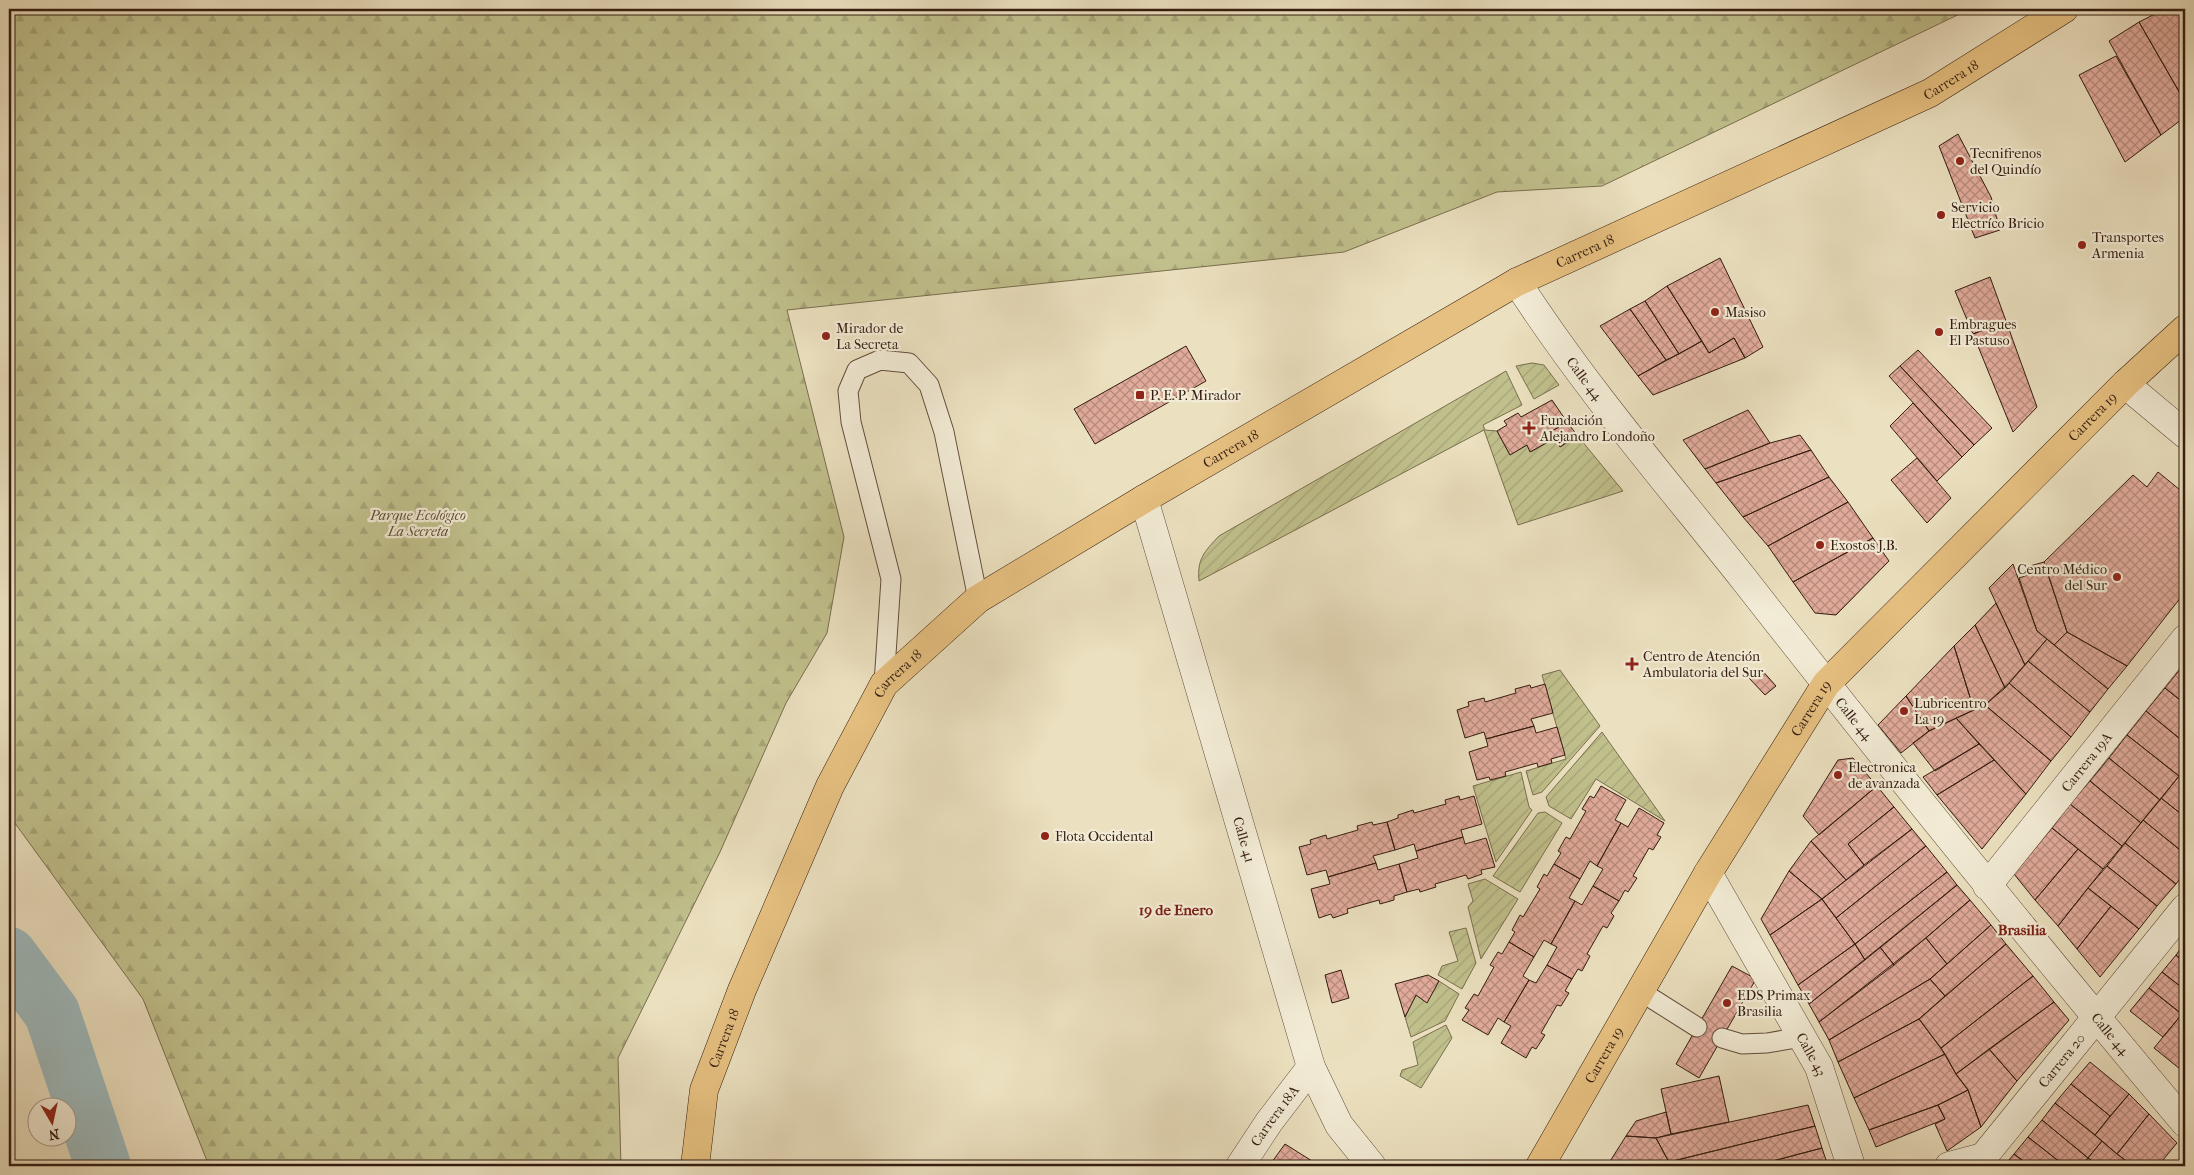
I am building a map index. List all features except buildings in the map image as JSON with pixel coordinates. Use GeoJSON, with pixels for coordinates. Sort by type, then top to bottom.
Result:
{"type":"FeatureCollection","features":[{"type":"Feature","properties":{"kind":"main road","name":"Carrera 18"},"geometry":{"type":"LineString","coordinates":[[695,1166],[704,1090],[742,990],[830,786],[884,684],[978,599],[1144,499],[1517,282],[1930,93],[2064,9]]}},
{"type":"Feature","properties":{"kind":"main road","name":"Carrera 19"},"geometry":{"type":"LineString","coordinates":[[1540,1166],[1708,873],[1826,684],[2125,384],[2185,329]]}},
{"type":"Feature","properties":{"kind":"street","name":"Calle 44"},"geometry":{"type":"LineString","coordinates":[[1517,282],[1566,353],[1826,684],[1987,886],[2185,1123]]}},
{"type":"Feature","properties":{"kind":"street"},"geometry":{"type":"LineString","coordinates":[[2125,384],[2185,434]]}},
{"type":"Feature","properties":{"kind":"street","name":"Calle 41"},"geometry":{"type":"LineString","coordinates":[[1144,499],[1311,1067],[1339,1125],[1372,1166]]}},
{"type":"Feature","properties":{"kind":"street","name":"Carrera 19A"},"geometry":{"type":"LineString","coordinates":[[1987,886],[2185,639]]}},
{"type":"Feature","properties":{"kind":"street","name":"Calle 43"},"geometry":{"type":"LineString","coordinates":[[1708,873],[1819,1068],[1851,1166]]}},
{"type":"Feature","properties":{"kind":"street","name":"Carrera 20"},"geometry":{"type":"LineString","coordinates":[[1979,1162],[2097,1019],[2185,908]]}},
{"type":"Feature","properties":{"kind":"street","name":"Carrera 18A"},"geometry":{"type":"LineString","coordinates":[[1240,1166],[1269,1122],[1311,1067]]}},
{"type":"Feature","properties":{"kind":"street"},"geometry":{"type":"LineString","coordinates":[[1949,1166],[1979,1162]]}},
{"type":"Feature","properties":{"kind":"lane"},"geometry":{"type":"LineString","coordinates":[[884,684],[892,579],[851,422],[848,391],[857,370],[880,360],[908,363],[929,385],[944,432],[978,599]]}},
{"type":"Feature","properties":{"kind":"lane"},"geometry":{"type":"LineString","coordinates":[[1640,991],[1697,1027]]}},
{"type":"Feature","properties":{"kind":"lane"},"geometry":{"type":"LineString","coordinates":[[1722,1038],[1742,1044],[1767,1043],[1802,1037]]}},
{"type":"Feature","properties":{"kind":"green space","name":"Parque Ecológico La Secreta"},"geometry":{"type":"Polygon","coordinates":[[[9,9],[1970,9],[1602,186],[1497,192],[1344,252],[787,310],[844,537],[827,633],[786,703],[720,852],[618,1058],[621,1166],[209,1166],[143,999],[9,815],[9,9]]]}},
{"type":"Feature","properties":{"kind":"green space"},"geometry":{"type":"Polygon","coordinates":[[[1532,363],[1544,365],[1559,385],[1534,399],[1516,366],[1532,363]]]}},
{"type":"Feature","properties":{"kind":"green space"},"geometry":{"type":"Polygon","coordinates":[[[1506,371],[1522,405],[1483,425],[1485,430],[1497,431],[1510,455],[1527,445],[1531,452],[1555,438],[1561,447],[1577,435],[1623,491],[1518,525],[1484,430],[1199,581],[1200,561],[1219,536],[1506,371]]]}},
{"type":"Feature","properties":{"kind":"green space"},"geometry":{"type":"Polygon","coordinates":[[[1560,670],[1600,726],[1542,792],[1533,795],[1526,771],[1566,759],[1542,675],[1560,670]]]}},
{"type":"Feature","properties":{"kind":"green space"},"geometry":{"type":"Polygon","coordinates":[[[1602,732],[1665,821],[1596,779],[1571,819],[1549,806],[1546,797],[1602,732]]]}},
{"type":"Feature","properties":{"kind":"green space"},"geometry":{"type":"Polygon","coordinates":[[[1521,772],[1529,807],[1532,810],[1496,862],[1473,786],[1521,772]]]}},
{"type":"Feature","properties":{"kind":"green space"},"geometry":{"type":"Polygon","coordinates":[[[1545,812],[1562,823],[1520,892],[1493,876],[1538,813],[1545,812]]]}},
{"type":"Feature","properties":{"kind":"green space"},"geometry":{"type":"Polygon","coordinates":[[[1485,879],[1518,899],[1481,959],[1468,907],[1473,901],[1468,884],[1485,879]]]}},
{"type":"Feature","properties":{"kind":"green space"},"geometry":{"type":"Polygon","coordinates":[[[1466,928],[1476,963],[1462,989],[1438,975],[1442,966],[1458,961],[1449,932],[1466,928]]]}},
{"type":"Feature","properties":{"kind":"green space"},"geometry":{"type":"Polygon","coordinates":[[[1439,981],[1459,994],[1445,1021],[1411,1037],[1405,1017],[1416,995],[1427,1002],[1439,981]]]}},
{"type":"Feature","properties":{"kind":"green space"},"geometry":{"type":"Polygon","coordinates":[[[1446,1025],[1452,1038],[1421,1088],[1400,1076],[1402,1070],[1418,1065],[1413,1042],[1446,1025]]]}},
{"type":"Feature","properties":{"kind":"waterway"},"geometry":{"type":"LineString","coordinates":[[9,955],[52,1013],[103,1166]]}},
{"type":"Feature","properties":{"kind":"place","name":"Tecnifrenos del Quindío"},"geometry":{"type":"Point","coordinates":[1960,161]}},
{"type":"Feature","properties":{"kind":"place","name":"Servicio Electríco Bricio"},"geometry":{"type":"Point","coordinates":[1941,215]}},
{"type":"Feature","properties":{"kind":"place","name":"Transportes Armenia"},"geometry":{"type":"Point","coordinates":[2082,245]}},
{"type":"Feature","properties":{"kind":"place","name":"Masiso"},"geometry":{"type":"Point","coordinates":[1715,312]}},
{"type":"Feature","properties":{"kind":"place","name":"Embragues El Pastuso"},"geometry":{"type":"Point","coordinates":[1939,332]}},
{"type":"Feature","properties":{"kind":"place","name":"Mirador de La Secreta"},"geometry":{"type":"Point","coordinates":[826,336]}},
{"type":"Feature","properties":{"kind":"place","name":"P. E. P. Mirador"},"geometry":{"type":"Point","coordinates":[1140,395]}},
{"type":"Feature","properties":{"kind":"place","name":"Fundación Alejandro Londoño"},"geometry":{"type":"Point","coordinates":[1529,428]}},
{"type":"Feature","properties":{"kind":"place","name":"Exostos J.B."},"geometry":{"type":"Point","coordinates":[1820,545]}},
{"type":"Feature","properties":{"kind":"place","name":"Centro Médico del Sur"},"geometry":{"type":"Point","coordinates":[2117,577]}},
{"type":"Feature","properties":{"kind":"place","name":"Centro de Atención Ambulatoria del Sur"},"geometry":{"type":"Point","coordinates":[1632,664]}},
{"type":"Feature","properties":{"kind":"place","name":"Lubricentro La 19"},"geometry":{"type":"Point","coordinates":[1904,711]}},
{"type":"Feature","properties":{"kind":"place","name":"Electronica de avanzada"},"geometry":{"type":"Point","coordinates":[1838,775]}},
{"type":"Feature","properties":{"kind":"place","name":"Flota Occidental"},"geometry":{"type":"Point","coordinates":[1045,836]}},
{"type":"Feature","properties":{"kind":"place","name":"EDS Primax Brasilia"},"geometry":{"type":"Point","coordinates":[1727,1003]}},
{"type":"Feature","properties":{"kind":"district","name":"19 de Enero"},"geometry":{"type":"Point","coordinates":[1176,910]}},
{"type":"Feature","properties":{"kind":"district","name":"Brasilia"},"geometry":{"type":"Point","coordinates":[2022,930]}}]}
